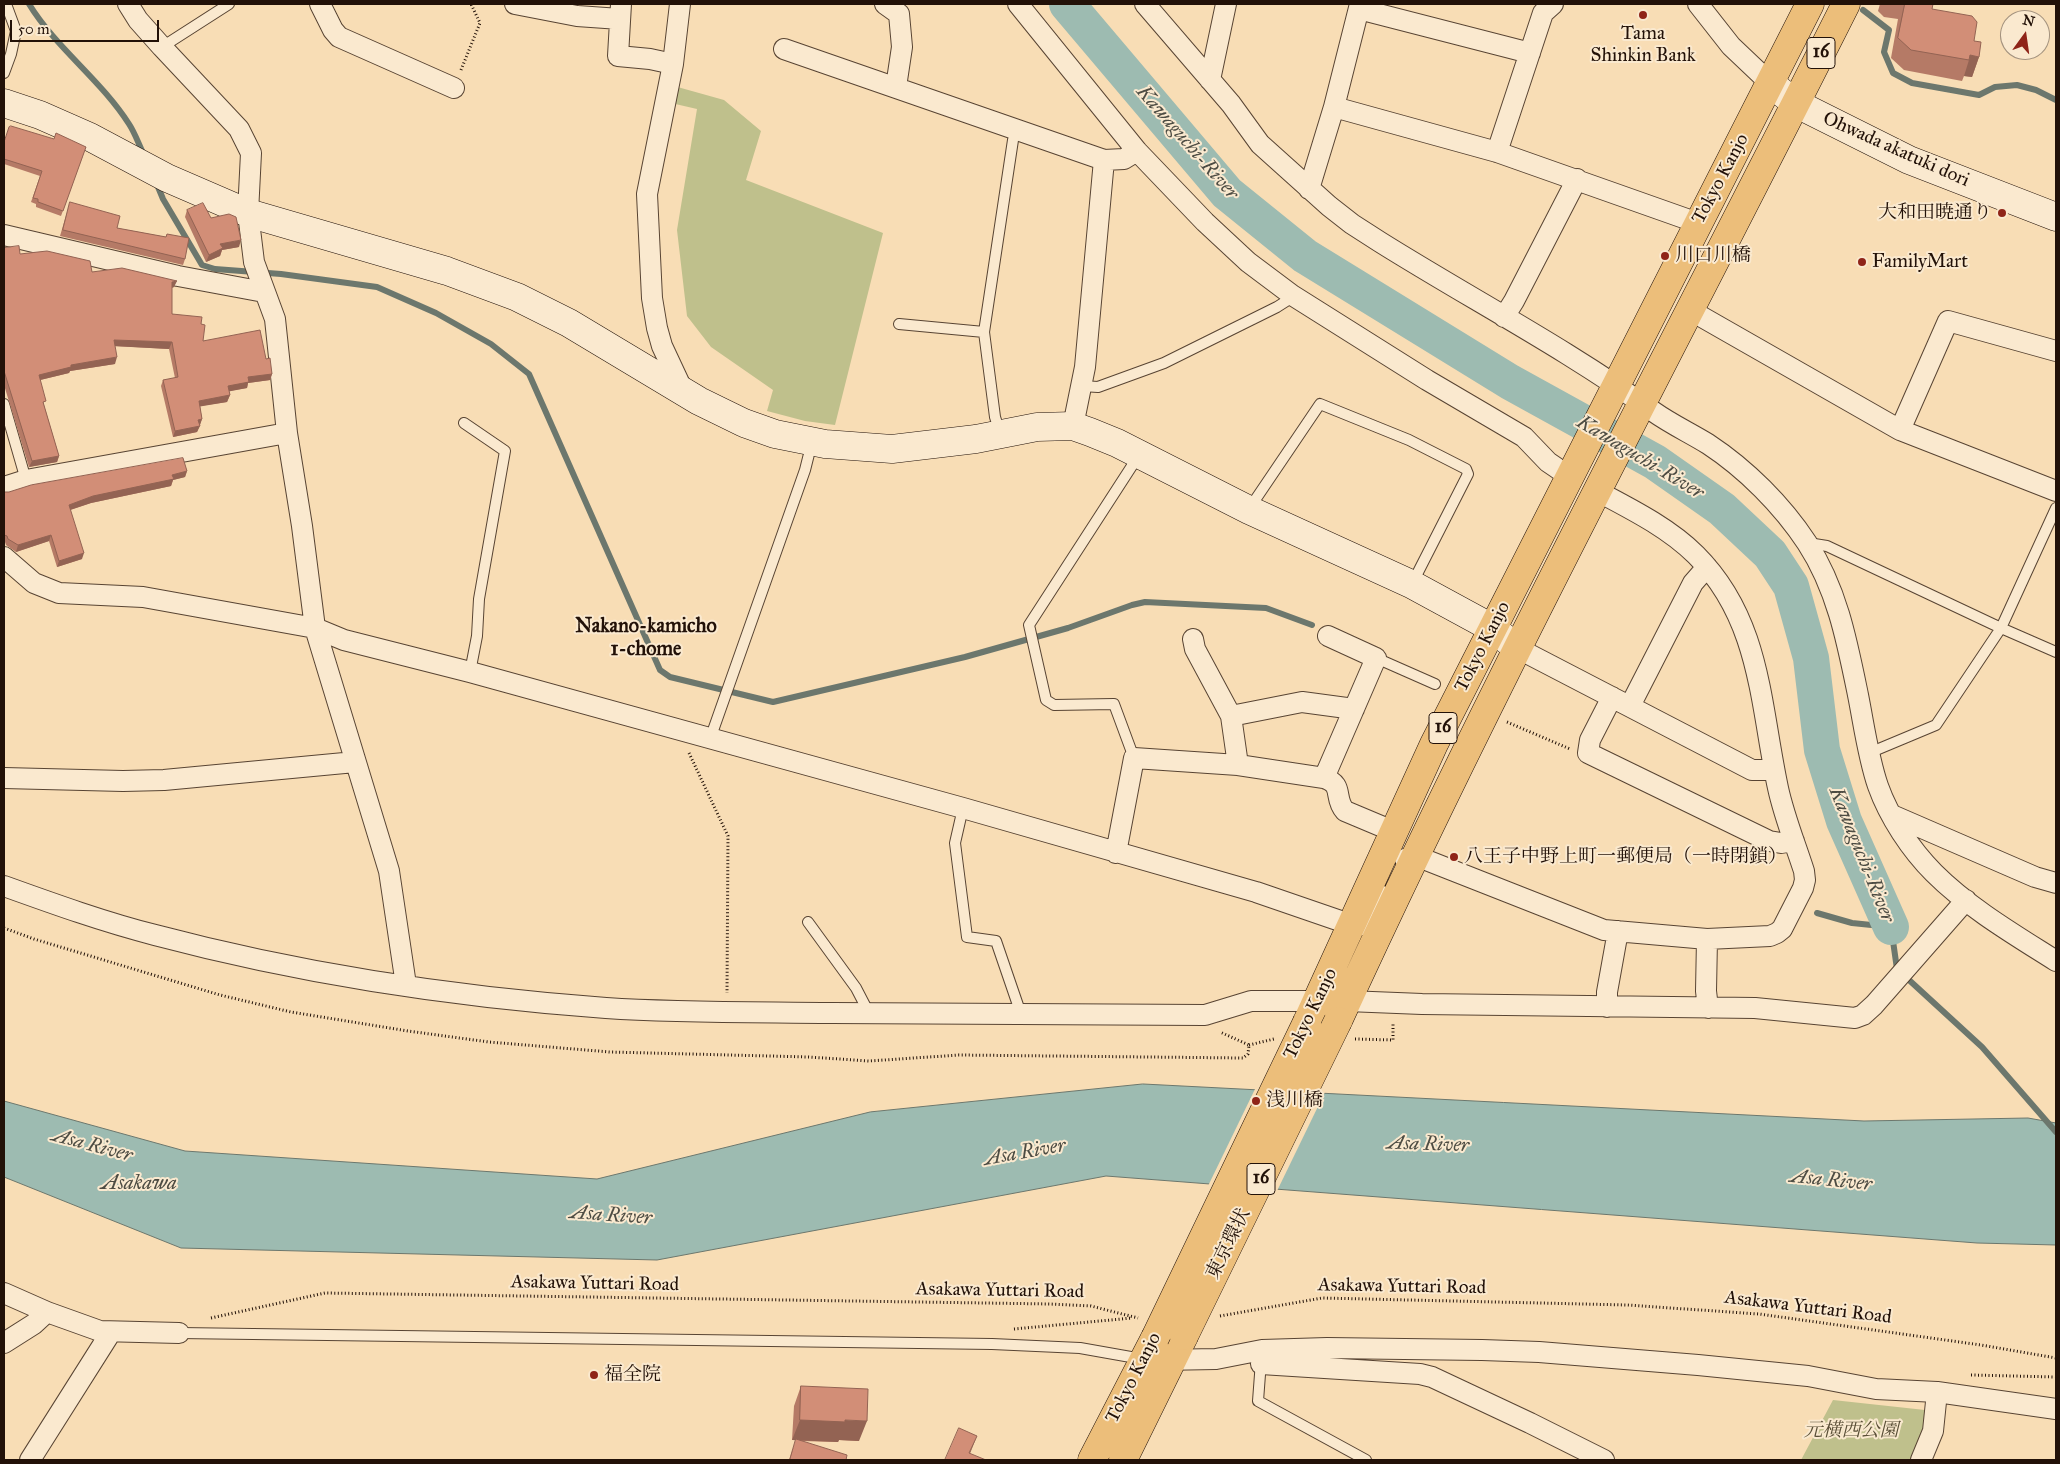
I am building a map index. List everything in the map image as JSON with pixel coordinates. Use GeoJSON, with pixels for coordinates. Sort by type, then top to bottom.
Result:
{"type":"FeatureCollection","features":[{"type":"Feature","properties":{"kind":"highway","name":"Tokyo Kanjo"},"geometry":{"type":"LineString","coordinates":[[1092,1460],[1148,1338],[1312,1012],[1434,744],[1810,4]]}},
{"type":"Feature","properties":{"kind":"highway","name":"Tokyo Kanjo"},"geometry":{"type":"LineString","coordinates":[[1343,1011],[1517,648],[1688,309],[1846,4]]}},
{"type":"Feature","properties":{"kind":"highway","name":"東京環状"},"geometry":{"type":"LineString","coordinates":[[1123,1460],[1343,1011]]}},
{"type":"Feature","properties":{"kind":"street"},"geometry":{"type":"LineString","coordinates":[[128,4],[138,20],[239,129],[251,152],[248,213],[254,262],[274,319],[287,433],[302,526],[315,628],[389,871],[406,985]]}},
{"type":"Feature","properties":{"kind":"street"},"geometry":{"type":"LineString","coordinates":[[320,4],[333,30],[339,37],[454,88]]}},
{"type":"Feature","properties":{"kind":"street"},"geometry":{"type":"LineString","coordinates":[[515,4],[577,16],[621,12],[618,56],[650,59],[672,64]]}},
{"type":"Feature","properties":{"kind":"street"},"geometry":{"type":"LineString","coordinates":[[680,4],[672,64],[647,194],[652,298],[657,328],[662,346],[683,391]]}},
{"type":"Feature","properties":{"kind":"street"},"geometry":{"type":"LineString","coordinates":[[885,4],[899,14],[902,47],[896,87]]}},
{"type":"Feature","properties":{"kind":"street"},"geometry":{"type":"LineString","coordinates":[[1018,4],[1137,151],[1220,236],[1256,268],[1292,295],[1427,380],[1524,437],[1548,462],[1574,468]]}},
{"type":"Feature","properties":{"kind":"street"},"geometry":{"type":"LineString","coordinates":[[1145,4],[1210,80],[1260,144],[1309,189],[1352,224],[1504,317],[1640,406],[1656,413],[1709,445],[1742,470],[1776,504],[1807,543],[1831,589],[1843,623],[1869,753],[1878,787],[1892,815],[1911,846],[1934,873],[1964,902],[2056,961]]}},
{"type":"Feature","properties":{"kind":"street"},"geometry":{"type":"LineString","coordinates":[[1210,80],[1226,4]]}},
{"type":"Feature","properties":{"kind":"street"},"geometry":{"type":"LineString","coordinates":[[1497,152],[1543,13],[1553,4]]}},
{"type":"Feature","properties":{"kind":"street"},"geometry":{"type":"LineString","coordinates":[[1698,4],[1731,46],[1770,83]]}},
{"type":"Feature","properties":{"kind":"street"},"geometry":{"type":"LineString","coordinates":[[1309,189],[1334,107],[1360,6],[1530,53]]}},
{"type":"Feature","properties":{"kind":"street"},"geometry":{"type":"LineString","coordinates":[[784,49],[1017,128],[1104,160],[1124,159],[1137,151]]}},
{"type":"Feature","properties":{"kind":"street","name":"Ohwada akatuki dori"},"geometry":{"type":"LineString","coordinates":[[1770,83],[1795,103],[1909,160],[2056,217]]}},
{"type":"Feature","properties":{"kind":"street"},"geometry":{"type":"LineString","coordinates":[[4,103],[40,115],[90,137],[167,178],[248,213],[487,285],[569,323],[683,391],[744,423],[775,434],[812,442],[892,449],[1037,427],[1073,426],[1106,438],[1249,510],[1411,584],[1492,628],[1517,648],[1752,770],[1774,770]]}},
{"type":"Feature","properties":{"kind":"street"},"geometry":{"type":"LineString","coordinates":[[1334,107],[1497,152],[1577,178],[1698,223]]}},
{"type":"Feature","properties":{"kind":"street"},"geometry":{"type":"LineString","coordinates":[[1073,426],[1082,386],[1104,160]]}},
{"type":"Feature","properties":{"kind":"street"},"geometry":{"type":"LineString","coordinates":[[1504,317],[1577,178]]}},
{"type":"Feature","properties":{"kind":"street"},"geometry":{"type":"LineString","coordinates":[[4,235],[178,276],[264,289]]}},
{"type":"Feature","properties":{"kind":"street"},"geometry":{"type":"LineString","coordinates":[[1688,309],[1900,430],[2056,491]]}},
{"type":"Feature","properties":{"kind":"street"},"geometry":{"type":"LineString","coordinates":[[1900,430],[1948,321],[2056,351]]}},
{"type":"Feature","properties":{"kind":"street"},"geometry":{"type":"LineString","coordinates":[[4,487],[26,480],[287,433]]}},
{"type":"Feature","properties":{"kind":"street"},"geometry":{"type":"LineString","coordinates":[[4,558],[34,583],[59,593],[144,597],[315,628],[344,640],[470,672],[963,808],[1256,892],[1352,925],[1365,925],[1370,921],[1394,871],[1407,857],[1416,856],[1604,930],[1707,939],[1770,936],[1782,929],[1805,880],[1804,871],[1783,810],[1751,646],[1732,603],[1695,554],[1601,482]]}},
{"type":"Feature","properties":{"kind":"street"},"geometry":{"type":"LineString","coordinates":[[1707,568],[1693,582],[1621,701],[1590,740],[1588,753],[1769,841],[1781,843],[1794,841]]}},
{"type":"Feature","properties":{"kind":"street"},"geometry":{"type":"LineString","coordinates":[[1324,778],[1376,658],[1328,636]]}},
{"type":"Feature","properties":{"kind":"street"},"geometry":{"type":"LineString","coordinates":[[1193,639],[1199,657],[1231,716],[1238,765]]}},
{"type":"Feature","properties":{"kind":"street"},"geometry":{"type":"LineString","coordinates":[[1231,716],[1302,702],[1354,709]]}},
{"type":"Feature","properties":{"kind":"street"},"geometry":{"type":"LineString","coordinates":[[1116,853],[1134,758],[1238,765],[1324,778],[1333,781],[1337,785],[1341,807],[1345,811],[1395,832]]}},
{"type":"Feature","properties":{"kind":"street"},"geometry":{"type":"LineString","coordinates":[[4,778],[123,781],[164,780],[355,762]]}},
{"type":"Feature","properties":{"kind":"street"},"geometry":{"type":"LineString","coordinates":[[1892,815],[2036,877],[2056,883]]}},
{"type":"Feature","properties":{"kind":"street"},"geometry":{"type":"LineString","coordinates":[[4,886],[117,924],[185,943],[295,966],[406,985],[467,994],[603,1008],[869,1014],[1205,1015],[1251,1001],[1312,1012],[1607,1006],[1755,1008],[1856,1018],[1863,1015],[1874,1005],[1964,902]]}},
{"type":"Feature","properties":{"kind":"street"},"geometry":{"type":"LineString","coordinates":[[1607,1006],[1607,992],[1618,931]]}},
{"type":"Feature","properties":{"kind":"street"},"geometry":{"type":"LineString","coordinates":[[1707,939],[1706,991],[1708,1008]]}},
{"type":"Feature","properties":{"kind":"street"},"geometry":{"type":"LineString","coordinates":[[4,1293],[86,1328],[111,1332],[179,1333]]}},
{"type":"Feature","properties":{"kind":"street"},"geometry":{"type":"LineString","coordinates":[[4,1343],[34,1324],[47,1312]]}},
{"type":"Feature","properties":{"kind":"street"},"geometry":{"type":"LineString","coordinates":[[30,1460],[111,1332]]}},
{"type":"Feature","properties":{"kind":"street"},"geometry":{"type":"LineString","coordinates":[[1148,1338],[1216,1359],[1262,1358],[1336,1348],[1539,1352],[1808,1376],[1876,1389],[1938,1392],[2056,1409]]}},
{"type":"Feature","properties":{"kind":"street"},"geometry":{"type":"LineString","coordinates":[[1262,1358],[1420,1374],[1432,1377],[1604,1460]]}},
{"type":"Feature","properties":{"kind":"street"},"geometry":{"type":"LineString","coordinates":[[1921,1460],[1933,1431],[1938,1392]]}},
{"type":"Feature","properties":{"kind":"lane"},"geometry":{"type":"LineString","coordinates":[[4,73],[11,54],[16,30],[6,4]]}},
{"type":"Feature","properties":{"kind":"lane"},"geometry":{"type":"LineString","coordinates":[[162,47],[230,4]]}},
{"type":"Feature","properties":{"kind":"lane"},"geometry":{"type":"LineString","coordinates":[[1000,434],[995,417],[984,332],[1013,140],[1017,128]]}},
{"type":"Feature","properties":{"kind":"lane"},"geometry":{"type":"LineString","coordinates":[[1082,386],[1098,387],[1164,363],[1277,307],[1292,295]]}},
{"type":"Feature","properties":{"kind":"lane"},"geometry":{"type":"LineString","coordinates":[[898,324],[984,332]]}},
{"type":"Feature","properties":{"kind":"lane"},"geometry":{"type":"LineString","coordinates":[[4,404],[26,480]]}},
{"type":"Feature","properties":{"kind":"lane"},"geometry":{"type":"LineString","coordinates":[[1249,510],[1320,404],[1409,440],[1466,469],[1468,474],[1411,584]]}},
{"type":"Feature","properties":{"kind":"lane"},"geometry":{"type":"LineString","coordinates":[[464,423],[505,451],[479,599],[476,636],[470,672]]}},
{"type":"Feature","properties":{"kind":"lane"},"geometry":{"type":"LineString","coordinates":[[710,739],[805,470],[812,442]]}},
{"type":"Feature","properties":{"kind":"lane"},"geometry":{"type":"LineString","coordinates":[[1134,758],[1114,704],[1054,705],[1046,700],[1029,625],[1139,454]]}},
{"type":"Feature","properties":{"kind":"lane"},"geometry":{"type":"LineString","coordinates":[[1869,753],[1936,725],[2001,628],[2056,508]]}},
{"type":"Feature","properties":{"kind":"lane"},"geometry":{"type":"LineString","coordinates":[[1807,543],[1827,546],[2056,652]]}},
{"type":"Feature","properties":{"kind":"lane"},"geometry":{"type":"LineString","coordinates":[[1376,658],[1435,684]]}},
{"type":"Feature","properties":{"kind":"lane"},"geometry":{"type":"LineString","coordinates":[[963,808],[954,843],[968,937],[996,941],[1021,1014]]}},
{"type":"Feature","properties":{"kind":"lane"},"geometry":{"type":"LineString","coordinates":[[808,922],[856,988],[869,1014]]}},
{"type":"Feature","properties":{"kind":"lane"},"geometry":{"type":"LineString","coordinates":[[179,1333],[992,1344],[1080,1348],[1148,1338]]}},
{"type":"Feature","properties":{"kind":"lane"},"geometry":{"type":"LineString","coordinates":[[1262,1358],[1258,1401],[1366,1460]]}},
{"type":"Feature","properties":{"kind":"path"},"geometry":{"type":"LineString","coordinates":[[454,88],[480,23],[471,4]]}},
{"type":"Feature","properties":{"kind":"path"},"geometry":{"type":"LineString","coordinates":[[1500,720],[1574,750],[1588,753]]}},
{"type":"Feature","properties":{"kind":"path"},"geometry":{"type":"LineString","coordinates":[[678,730],[728,836],[727,1012]]}},
{"type":"Feature","properties":{"kind":"path"},"geometry":{"type":"LineString","coordinates":[[4,928],[34,939],[220,995],[291,1012],[449,1037],[610,1052],[869,1061],[959,1055],[1243,1058],[1248,1054],[1249,1045],[1213,1027]]}},
{"type":"Feature","properties":{"kind":"path"},"geometry":{"type":"LineString","coordinates":[[1393,1015],[1394,1040]]}},
{"type":"Feature","properties":{"kind":"path","name":"Asakawa Yuttari Road"},"geometry":{"type":"LineString","coordinates":[[208,1318],[325,1293],[1050,1304],[1091,1306],[1135,1318],[1148,1338]]}},
{"type":"Feature","properties":{"kind":"path","name":"Asakawa Yuttari Road"},"geometry":{"type":"LineString","coordinates":[[1211,1316],[1322,1298],[1627,1305],[1759,1314],[2056,1358]]}},
{"type":"Feature","properties":{"kind":"path"},"geometry":{"type":"LineString","coordinates":[[992,1344],[997,1336],[1012,1329],[1135,1318]]}},
{"type":"Feature","properties":{"kind":"green space"},"geometry":{"type":"Polygon","coordinates":[[[674,86],[724,100],[761,131],[746,180],[883,233],[835,425],[805,421],[767,411],[773,390],[711,347],[687,316],[677,230],[697,109],[671,103],[674,86]]]}},
{"type":"Feature","properties":{"kind":"green space","name":"元横西公園"},"geometry":{"type":"Polygon","coordinates":[[[1833,1400],[1925,1410],[1922,1436],[1910,1460],[1801,1460],[1833,1400]]]}},
{"type":"Feature","properties":{"kind":"water"},"geometry":{"type":"Polygon","coordinates":[[[1143,1084],[1864,1121],[2028,1118],[2056,1123],[2056,1245],[1977,1243],[1106,1176],[657,1260],[181,1248],[4,1177],[4,1101],[185,1151],[597,1179],[870,1112],[1143,1084]]]}},
{"type":"Feature","properties":{"kind":"pier"},"geometry":{"type":"Polygon","coordinates":[[[1256,1087],[1326,1090],[1277,1191],[1208,1186],[1256,1087]]]}},
{"type":"Feature","properties":{"kind":"building"},"geometry":{"type":"Polygon","coordinates":[[[1905,4],[1933,4],[1932,9],[1972,16],[1977,22],[1974,41],[1981,42],[1979,57],[1970,55],[1969,60],[1911,50],[1898,38],[1905,4]]]}},
{"type":"Feature","properties":{"kind":"building"},"geometry":{"type":"Polygon","coordinates":[[[11,126],[54,139],[56,133],[86,147],[63,211],[38,202],[38,199],[33,198],[42,171],[4,159],[4,142],[11,126]]]}},
{"type":"Feature","properties":{"kind":"building"},"geometry":{"type":"Polygon","coordinates":[[[70,202],[120,216],[117,228],[166,237],[167,234],[189,238],[185,259],[63,230],[70,202]]]}},
{"type":"Feature","properties":{"kind":"building"},"geometry":{"type":"Polygon","coordinates":[[[203,203],[211,218],[229,214],[236,217],[241,240],[220,244],[223,248],[209,255],[187,210],[203,203]]]}},
{"type":"Feature","properties":{"kind":"building"},"geometry":{"type":"Polygon","coordinates":[[[19,246],[20,254],[47,251],[90,261],[92,272],[122,268],[177,281],[172,282],[172,314],[202,317],[201,324],[205,325],[203,341],[260,330],[266,359],[270,358],[272,374],[248,377],[249,382],[228,386],[230,395],[199,401],[202,419],[198,420],[200,426],[175,431],[163,380],[178,377],[172,342],[114,340],[117,357],[71,365],[71,367],[39,375],[46,401],[43,402],[59,456],[32,461],[4,371],[4,248],[19,246]]]}},
{"type":"Feature","properties":{"kind":"building"},"geometry":{"type":"Polygon","coordinates":[[[183,458],[187,471],[172,475],[174,479],[93,496],[69,505],[84,553],[59,561],[51,535],[18,545],[4,535],[4,492],[31,485],[183,458]]]}},
{"type":"Feature","properties":{"kind":"building"},"geometry":{"type":"Polygon","coordinates":[[[801,1386],[868,1389],[867,1421],[800,1420],[801,1386]]]}},
{"type":"Feature","properties":{"kind":"building"},"geometry":{"type":"Polygon","coordinates":[[[959,1428],[977,1436],[969,1453],[986,1460],[945,1460],[959,1428]]]}},
{"type":"Feature","properties":{"kind":"building"},"geometry":{"type":"Polygon","coordinates":[[[796,1439],[847,1455],[846,1460],[790,1460],[796,1439]]]}},
{"type":"Feature","properties":{"kind":"waterway"},"geometry":{"type":"LineString","coordinates":[[29,4],[52,35],[118,108],[131,128],[144,155]]}},
{"type":"Feature","properties":{"kind":"waterway","name":"Kawaguchi-River"},"geometry":{"type":"LineString","coordinates":[[1067,4],[1227,193],[1305,256],[1510,382],[1655,462],[1722,509],[1770,554],[1791,586],[1811,658],[1822,750],[1844,821],[1891,927]]}},
{"type":"Feature","properties":{"kind":"waterway"},"geometry":{"type":"LineString","coordinates":[[1863,10],[1889,30],[1884,52],[1893,73],[1912,83],[1979,95],[1995,87],[2017,85],[2036,90],[2056,100]]}},
{"type":"Feature","properties":{"kind":"waterway"},"geometry":{"type":"LineString","coordinates":[[156,182],[163,199],[202,265],[215,269],[281,274],[377,287],[436,313],[491,344],[529,374],[660,670],[670,677],[773,702],[965,657],[1068,628],[1145,602],[1266,608],[1312,625]]}},
{"type":"Feature","properties":{"kind":"waterway","name":"Kawaguchi-River"},"geometry":{"type":"LineString","coordinates":[[1817,913],[1852,923],[1891,927],[1897,969],[1982,1047],[2056,1132]]}},
{"type":"Feature","properties":{"kind":"place","name":"Tama Shinkin Bank"},"geometry":{"type":"Point","coordinates":[1643,15]}},
{"type":"Feature","properties":{"kind":"place","name":"大和田暁通り"},"geometry":{"type":"Point","coordinates":[2002,213]}},
{"type":"Feature","properties":{"kind":"place","name":"川口川橋"},"geometry":{"type":"Point","coordinates":[1665,256]}},
{"type":"Feature","properties":{"kind":"place","name":"FamilyMart"},"geometry":{"type":"Point","coordinates":[1862,262]}},
{"type":"Feature","properties":{"kind":"place","name":"八王子中野上町一郵便局（一時閉鎖）"},"geometry":{"type":"Point","coordinates":[1454,857]}},
{"type":"Feature","properties":{"kind":"place","name":"浅川橋"},"geometry":{"type":"Point","coordinates":[1256,1101]}},
{"type":"Feature","properties":{"kind":"place","name":"福全院"},"geometry":{"type":"Point","coordinates":[594,1375]}},
{"type":"Feature","properties":{"kind":"district","name":"Nakano-kamicho 1-chome"},"geometry":{"type":"Point","coordinates":[646,638]}},
{"type":"Feature","properties":{"kind":"water label","name":"Asa River"},"geometry":{"type":"Point","coordinates":[1428,1145]}},
{"type":"Feature","properties":{"kind":"water label","name":"Asa River"},"geometry":{"type":"Point","coordinates":[92,1146]}},
{"type":"Feature","properties":{"kind":"water label","name":"Asa River"},"geometry":{"type":"Point","coordinates":[1025,1153]}},
{"type":"Feature","properties":{"kind":"water label","name":"Asa River"},"geometry":{"type":"Point","coordinates":[1831,1181]}},
{"type":"Feature","properties":{"kind":"water label","name":"Asakawa"},"geometry":{"type":"Point","coordinates":[139,1184]}},
{"type":"Feature","properties":{"kind":"water label","name":"Asa River"},"geometry":{"type":"Point","coordinates":[611,1216]}}]}
